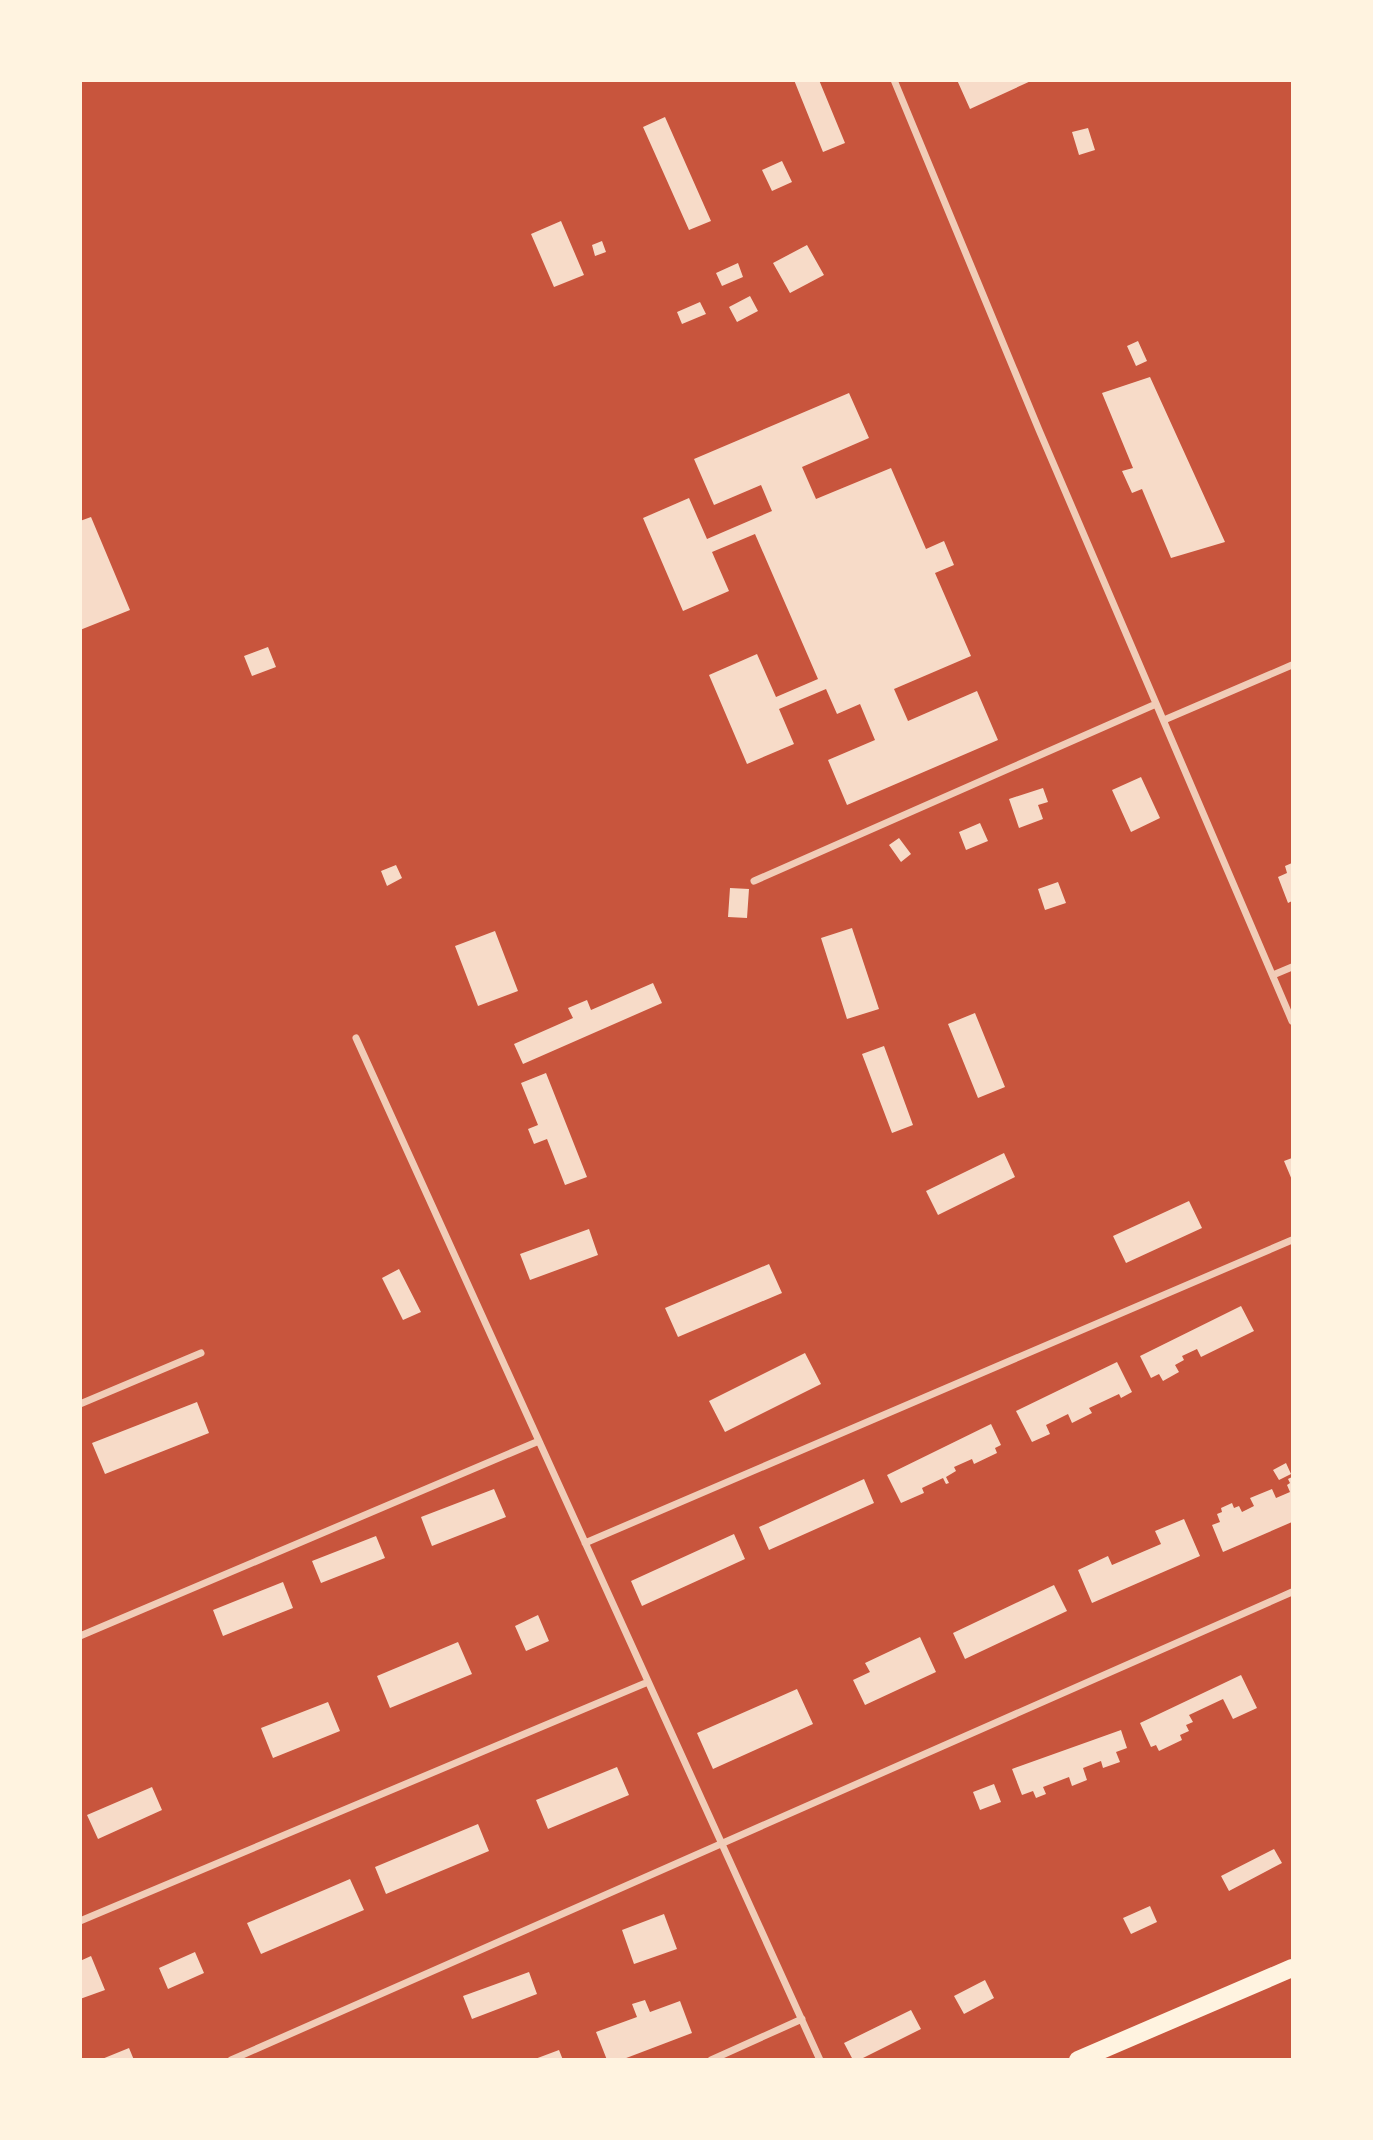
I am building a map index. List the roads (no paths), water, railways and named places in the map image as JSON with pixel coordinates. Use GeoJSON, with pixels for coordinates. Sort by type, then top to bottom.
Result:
{"type":"FeatureCollection","features":[{"type":"Feature","properties":{"kind":"highway"},"geometry":{"type":"LineString","coordinates":[[1078,2060],[1293,1968]]}},
{"type":"Feature","properties":{"kind":"street"},"geometry":{"type":"LineString","coordinates":[[894,80],[1039,430],[1293,1021]]}},
{"type":"Feature","properties":{"kind":"street"},"geometry":{"type":"LineString","coordinates":[[1164,720],[1293,665]]}},
{"type":"Feature","properties":{"kind":"street"},"geometry":{"type":"LineString","coordinates":[[754,881],[1157,704]]}},
{"type":"Feature","properties":{"kind":"street"},"geometry":{"type":"LineString","coordinates":[[1273,975],[1293,967]]}},
{"type":"Feature","properties":{"kind":"street"},"geometry":{"type":"LineString","coordinates":[[356,1038],[820,2060]]}},
{"type":"Feature","properties":{"kind":"street"},"geometry":{"type":"LineString","coordinates":[[585,1543],[1293,1240]]}},
{"type":"Feature","properties":{"kind":"street"},"geometry":{"type":"LineString","coordinates":[[80,1404],[201,1353]]}},
{"type":"Feature","properties":{"kind":"street"},"geometry":{"type":"LineString","coordinates":[[80,1636],[539,1441]]}},
{"type":"Feature","properties":{"kind":"street"},"geometry":{"type":"LineString","coordinates":[[232,2060],[1293,1592]]}},
{"type":"Feature","properties":{"kind":"street"},"geometry":{"type":"LineString","coordinates":[[80,1921],[648,1682]]}},
{"type":"Feature","properties":{"kind":"street"},"geometry":{"type":"LineString","coordinates":[[711,2060],[802,2019]]}}]}
